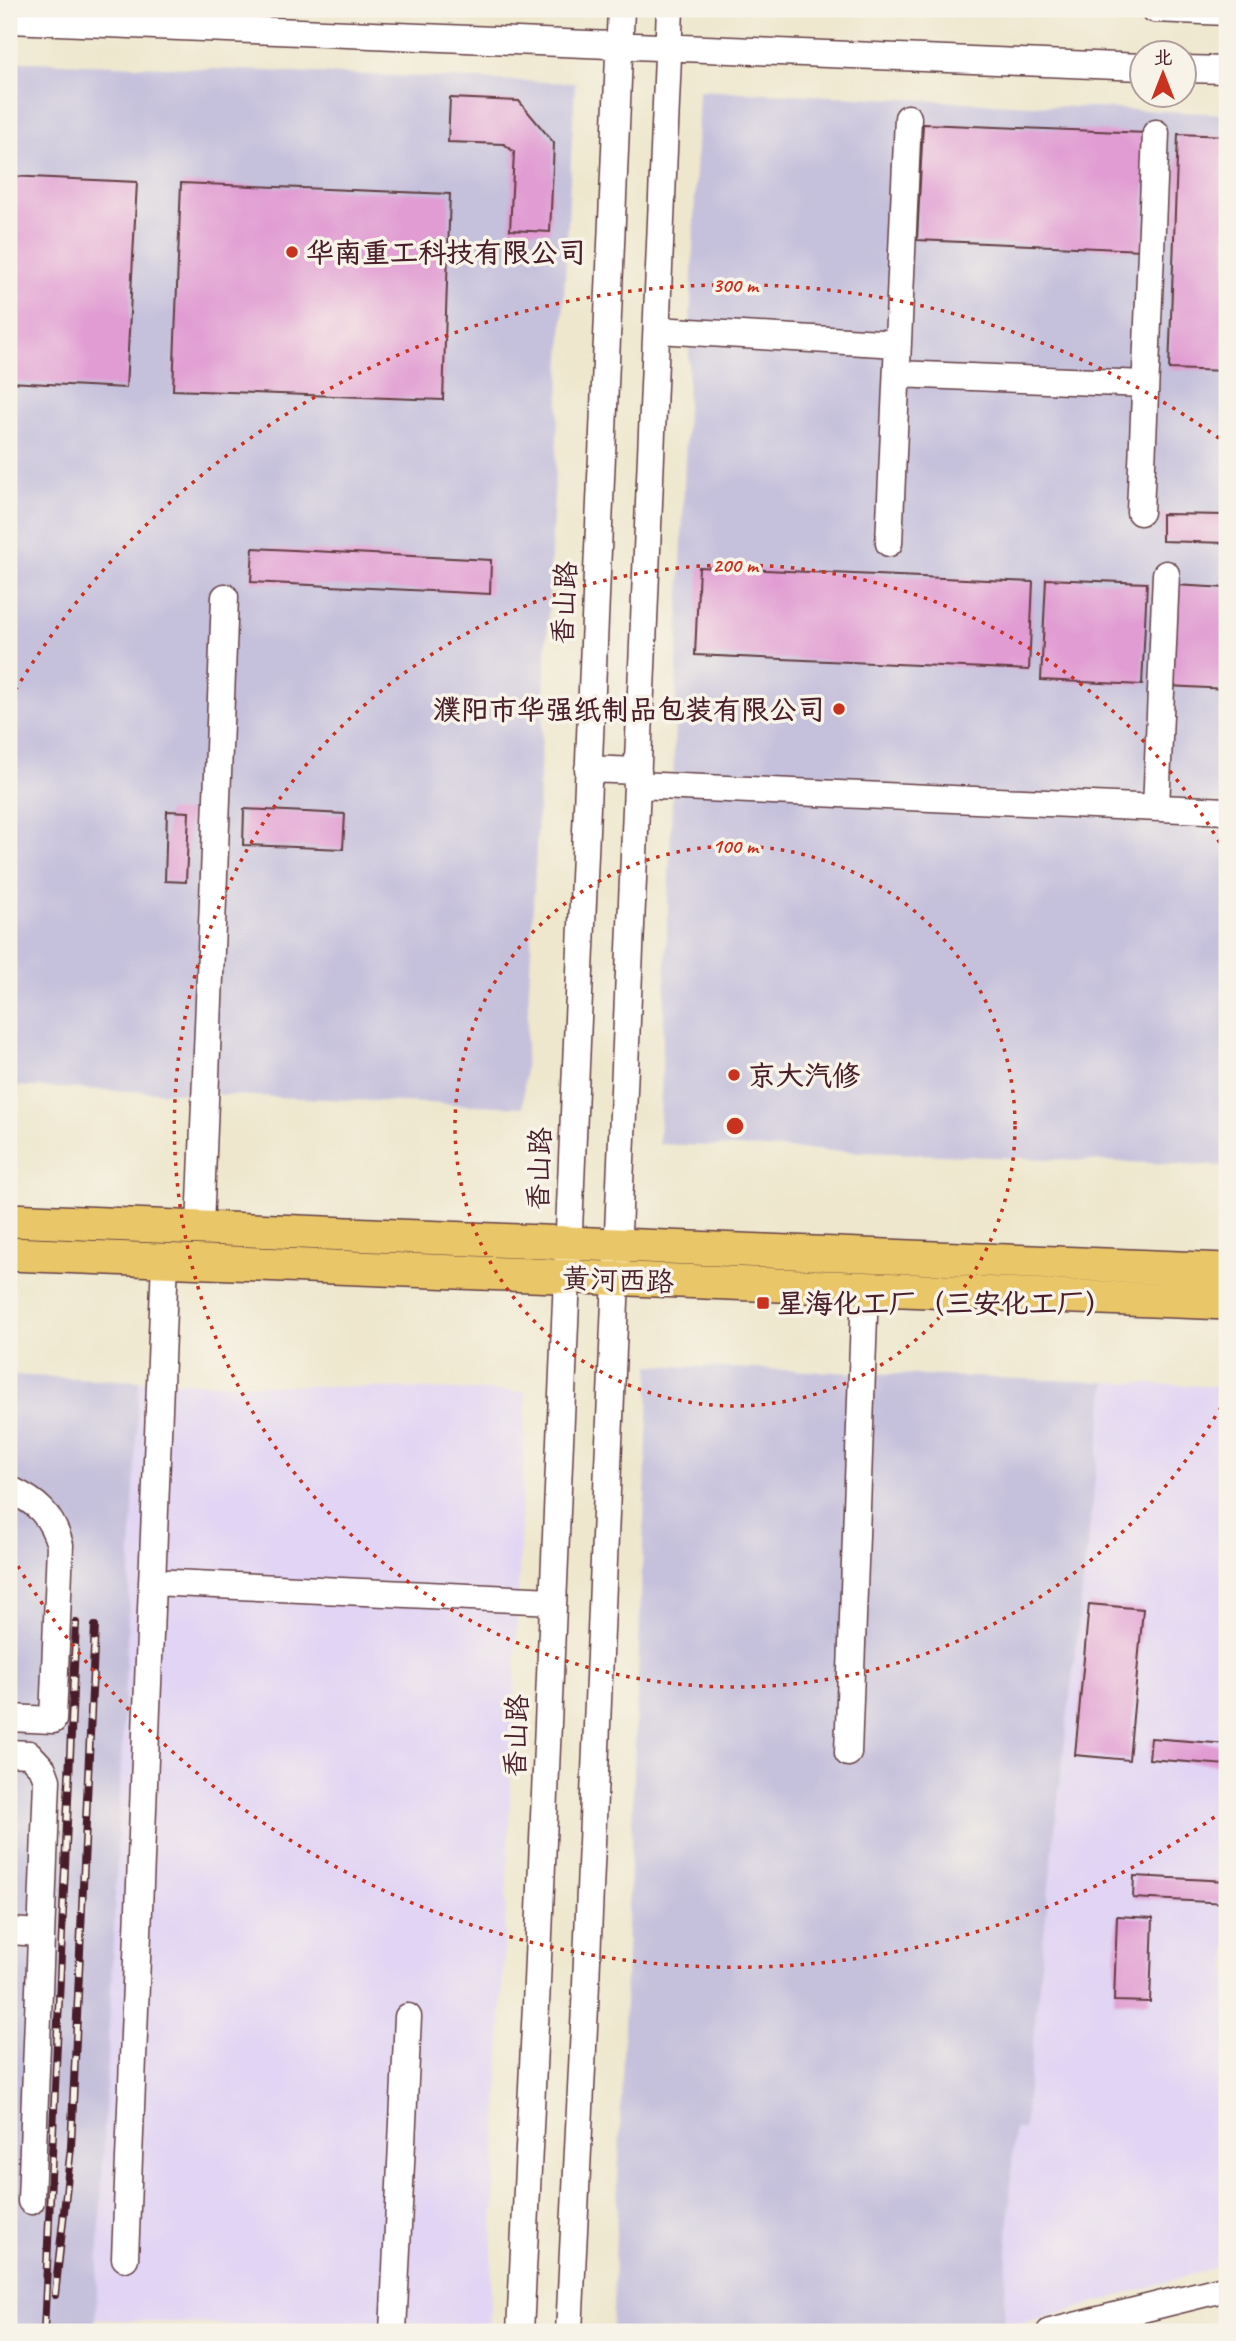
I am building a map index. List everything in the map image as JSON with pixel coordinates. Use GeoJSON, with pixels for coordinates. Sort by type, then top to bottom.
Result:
{"type":"FeatureCollection","features":[{"type":"Feature","properties":{"kind":"main road","name":"黄河西路"},"geometry":{"type":"LineString","coordinates":[[9,1220],[1227,1270]]}},
{"type":"Feature","properties":{"kind":"main road","name":"黄河西路"},"geometry":{"type":"LineString","coordinates":[[9,1254],[1227,1303]]}},
{"type":"Feature","properties":{"kind":"street","name":"香山路"},"geometry":{"type":"LineString","coordinates":[[520,2332],[621,9]]}},
{"type":"Feature","properties":{"kind":"street"},"geometry":{"type":"LineString","coordinates":[[569,2332],[586,2007],[670,9]]}},
{"type":"Feature","properties":{"kind":"street"},"geometry":{"type":"LineString","coordinates":[[1154,9],[1227,12]]}},
{"type":"Feature","properties":{"kind":"street"},"geometry":{"type":"LineString","coordinates":[[9,20],[1128,66]]}},
{"type":"Feature","properties":{"kind":"street"},"geometry":{"type":"LineString","coordinates":[[1198,69],[1227,70]]}},
{"type":"Feature","properties":{"kind":"street"},"geometry":{"type":"LineString","coordinates":[[888,543],[908,118]]}},
{"type":"Feature","properties":{"kind":"street"},"geometry":{"type":"LineString","coordinates":[[1140,512],[1156,133]]}},
{"type":"Feature","properties":{"kind":"street"},"geometry":{"type":"LineString","coordinates":[[657,330],[898,344]]}},
{"type":"Feature","properties":{"kind":"street"},"geometry":{"type":"LineString","coordinates":[[897,374],[1145,384]]}},
{"type":"Feature","properties":{"kind":"street"},"geometry":{"type":"LineString","coordinates":[[1156,808],[1166,574]]}},
{"type":"Feature","properties":{"kind":"street"},"geometry":{"type":"LineString","coordinates":[[200,1228],[225,597]]}},
{"type":"Feature","properties":{"kind":"street"},"geometry":{"type":"LineString","coordinates":[[588,769],[637,778],[1227,811]]}},
{"type":"Feature","properties":{"kind":"street"},"geometry":{"type":"LineString","coordinates":[[125,2258],[165,1260]]}},
{"type":"Feature","properties":{"kind":"street"},"geometry":{"type":"LineString","coordinates":[[848,1753],[865,1290]]}},
{"type":"Feature","properties":{"kind":"street"},"geometry":{"type":"LineString","coordinates":[[9,1489],[40,1508],[55,1526],[60,1545],[53,1720],[9,1718]]}},
{"type":"Feature","properties":{"kind":"street"},"geometry":{"type":"LineString","coordinates":[[152,1582],[552,1601]]}},
{"type":"Feature","properties":{"kind":"street"},"geometry":{"type":"LineString","coordinates":[[9,1753],[29,1754],[43,1769],[47,1780],[31,2201]]}},
{"type":"Feature","properties":{"kind":"street"},"geometry":{"type":"LineString","coordinates":[[9,1931],[41,1933]]}},
{"type":"Feature","properties":{"kind":"street"},"geometry":{"type":"LineString","coordinates":[[393,2332],[408,2017]]}},
{"type":"Feature","properties":{"kind":"street"},"geometry":{"type":"LineString","coordinates":[[1050,2332],[1227,2288]]}},
{"type":"Feature","properties":{"kind":"shaded area"},"geometry":{"type":"Polygon","coordinates":[[[998,9],[1227,9],[1227,20],[998,9]]]}},
{"type":"Feature","properties":{"kind":"shaded area"},"geometry":{"type":"Polygon","coordinates":[[[9,61],[575,83],[523,1107],[9,1086],[9,61]]]}},
{"type":"Feature","properties":{"kind":"shaded area"},"geometry":{"type":"Polygon","coordinates":[[[699,90],[1227,114],[1227,1166],[659,1144],[699,90]]]}},
{"type":"Feature","properties":{"kind":"shaded area"},"geometry":{"type":"Polygon","coordinates":[[[650,1365],[1106,1382],[1024,2129],[1014,2129],[1003,2328],[981,2332],[612,2332],[650,1365]]]}},
{"type":"Feature","properties":{"kind":"shaded area"},"geometry":{"type":"Polygon","coordinates":[[[9,1375],[139,1381],[95,2332],[9,2332],[9,1375]]]}},
{"type":"Feature","properties":{"kind":"shaded area"},"geometry":{"type":"Polygon","coordinates":[[[139,1381],[526,1392],[489,2332],[375,2332],[95,2319],[139,1381]]]}},
{"type":"Feature","properties":{"kind":"shaded area"},"geometry":{"type":"Polygon","coordinates":[[[1106,1382],[1227,1387],[1227,2264],[1003,2328],[1014,2129],[1024,2129],[1106,1382]]]}},
{"type":"Feature","properties":{"kind":"building"},"geometry":{"type":"Polygon","coordinates":[[[450,98],[519,101],[554,143],[550,232],[510,230],[514,152],[504,144],[448,142],[450,98]]]}},
{"type":"Feature","properties":{"kind":"building"},"geometry":{"type":"Polygon","coordinates":[[[923,124],[1147,133],[1142,250],[917,240],[923,124]]]}},
{"type":"Feature","properties":{"kind":"building"},"geometry":{"type":"Polygon","coordinates":[[[1178,134],[1227,136],[1227,371],[1169,369],[1178,134]]]}},
{"type":"Feature","properties":{"kind":"building"},"geometry":{"type":"Polygon","coordinates":[[[9,176],[137,182],[126,388],[9,382],[9,176]]]}},
{"type":"Feature","properties":{"kind":"building"},"geometry":{"type":"Polygon","coordinates":[[[181,183],[450,194],[443,400],[173,390],[181,183]]]}},
{"type":"Feature","properties":{"kind":"building"},"geometry":{"type":"Polygon","coordinates":[[[1162,514],[1227,515],[1227,543],[1162,541],[1162,514]]]}},
{"type":"Feature","properties":{"kind":"building"},"geometry":{"type":"Polygon","coordinates":[[[253,548],[491,560],[490,594],[251,582],[253,548]]]}},
{"type":"Feature","properties":{"kind":"building"},"geometry":{"type":"Polygon","coordinates":[[[699,567],[1033,582],[1029,670],[695,655],[699,567]]]}},
{"type":"Feature","properties":{"kind":"building"},"geometry":{"type":"Polygon","coordinates":[[[1046,579],[1147,583],[1142,685],[1041,680],[1046,579]]]}},
{"type":"Feature","properties":{"kind":"building"},"geometry":{"type":"Polygon","coordinates":[[[1174,585],[1227,588],[1227,689],[1168,686],[1174,585]]]}},
{"type":"Feature","properties":{"kind":"building"},"geometry":{"type":"Polygon","coordinates":[[[244,809],[345,814],[343,849],[243,845],[244,809]]]}},
{"type":"Feature","properties":{"kind":"building"},"geometry":{"type":"Polygon","coordinates":[[[167,811],[189,812],[186,882],[165,881],[167,811]]]}},
{"type":"Feature","properties":{"kind":"building"},"geometry":{"type":"Polygon","coordinates":[[[1227,1450],[1227,1469],[1224,1469],[1227,1450]]]}},
{"type":"Feature","properties":{"kind":"building"},"geometry":{"type":"Polygon","coordinates":[[[1089,1604],[1143,1609],[1129,1760],[1075,1755],[1089,1604]]]}},
{"type":"Feature","properties":{"kind":"building"},"geometry":{"type":"Polygon","coordinates":[[[1151,1738],[1227,1744],[1227,1765],[1149,1759],[1151,1738]]]}},
{"type":"Feature","properties":{"kind":"building"},"geometry":{"type":"Polygon","coordinates":[[[1134,1876],[1227,1881],[1227,1903],[1133,1898],[1134,1876]]]}},
{"type":"Feature","properties":{"kind":"building"},"geometry":{"type":"Polygon","coordinates":[[[1117,1916],[1153,1918],[1150,2002],[1114,2001],[1117,1916]]]}},
{"type":"Feature","properties":{"kind":"railway"},"geometry":{"type":"LineString","coordinates":[[44,2332],[76,1623]]}},
{"type":"Feature","properties":{"kind":"railway"},"geometry":{"type":"LineString","coordinates":[[55,2295],[71,2147],[95,1626]]}},
{"type":"Feature","properties":{"kind":"place","name":"华南重工科技有限公司"},"geometry":{"type":"Point","coordinates":[292,252]}},
{"type":"Feature","properties":{"kind":"place","name":"濮阳市华强纸制品包装有限公司"},"geometry":{"type":"Point","coordinates":[839,709]}},
{"type":"Feature","properties":{"kind":"place","name":"京大汽修"},"geometry":{"type":"Point","coordinates":[734,1075]}},
{"type":"Feature","properties":{"kind":"place","name":"星海化工厂（三安化工厂）"},"geometry":{"type":"Point","coordinates":[763,1303]}}]}
